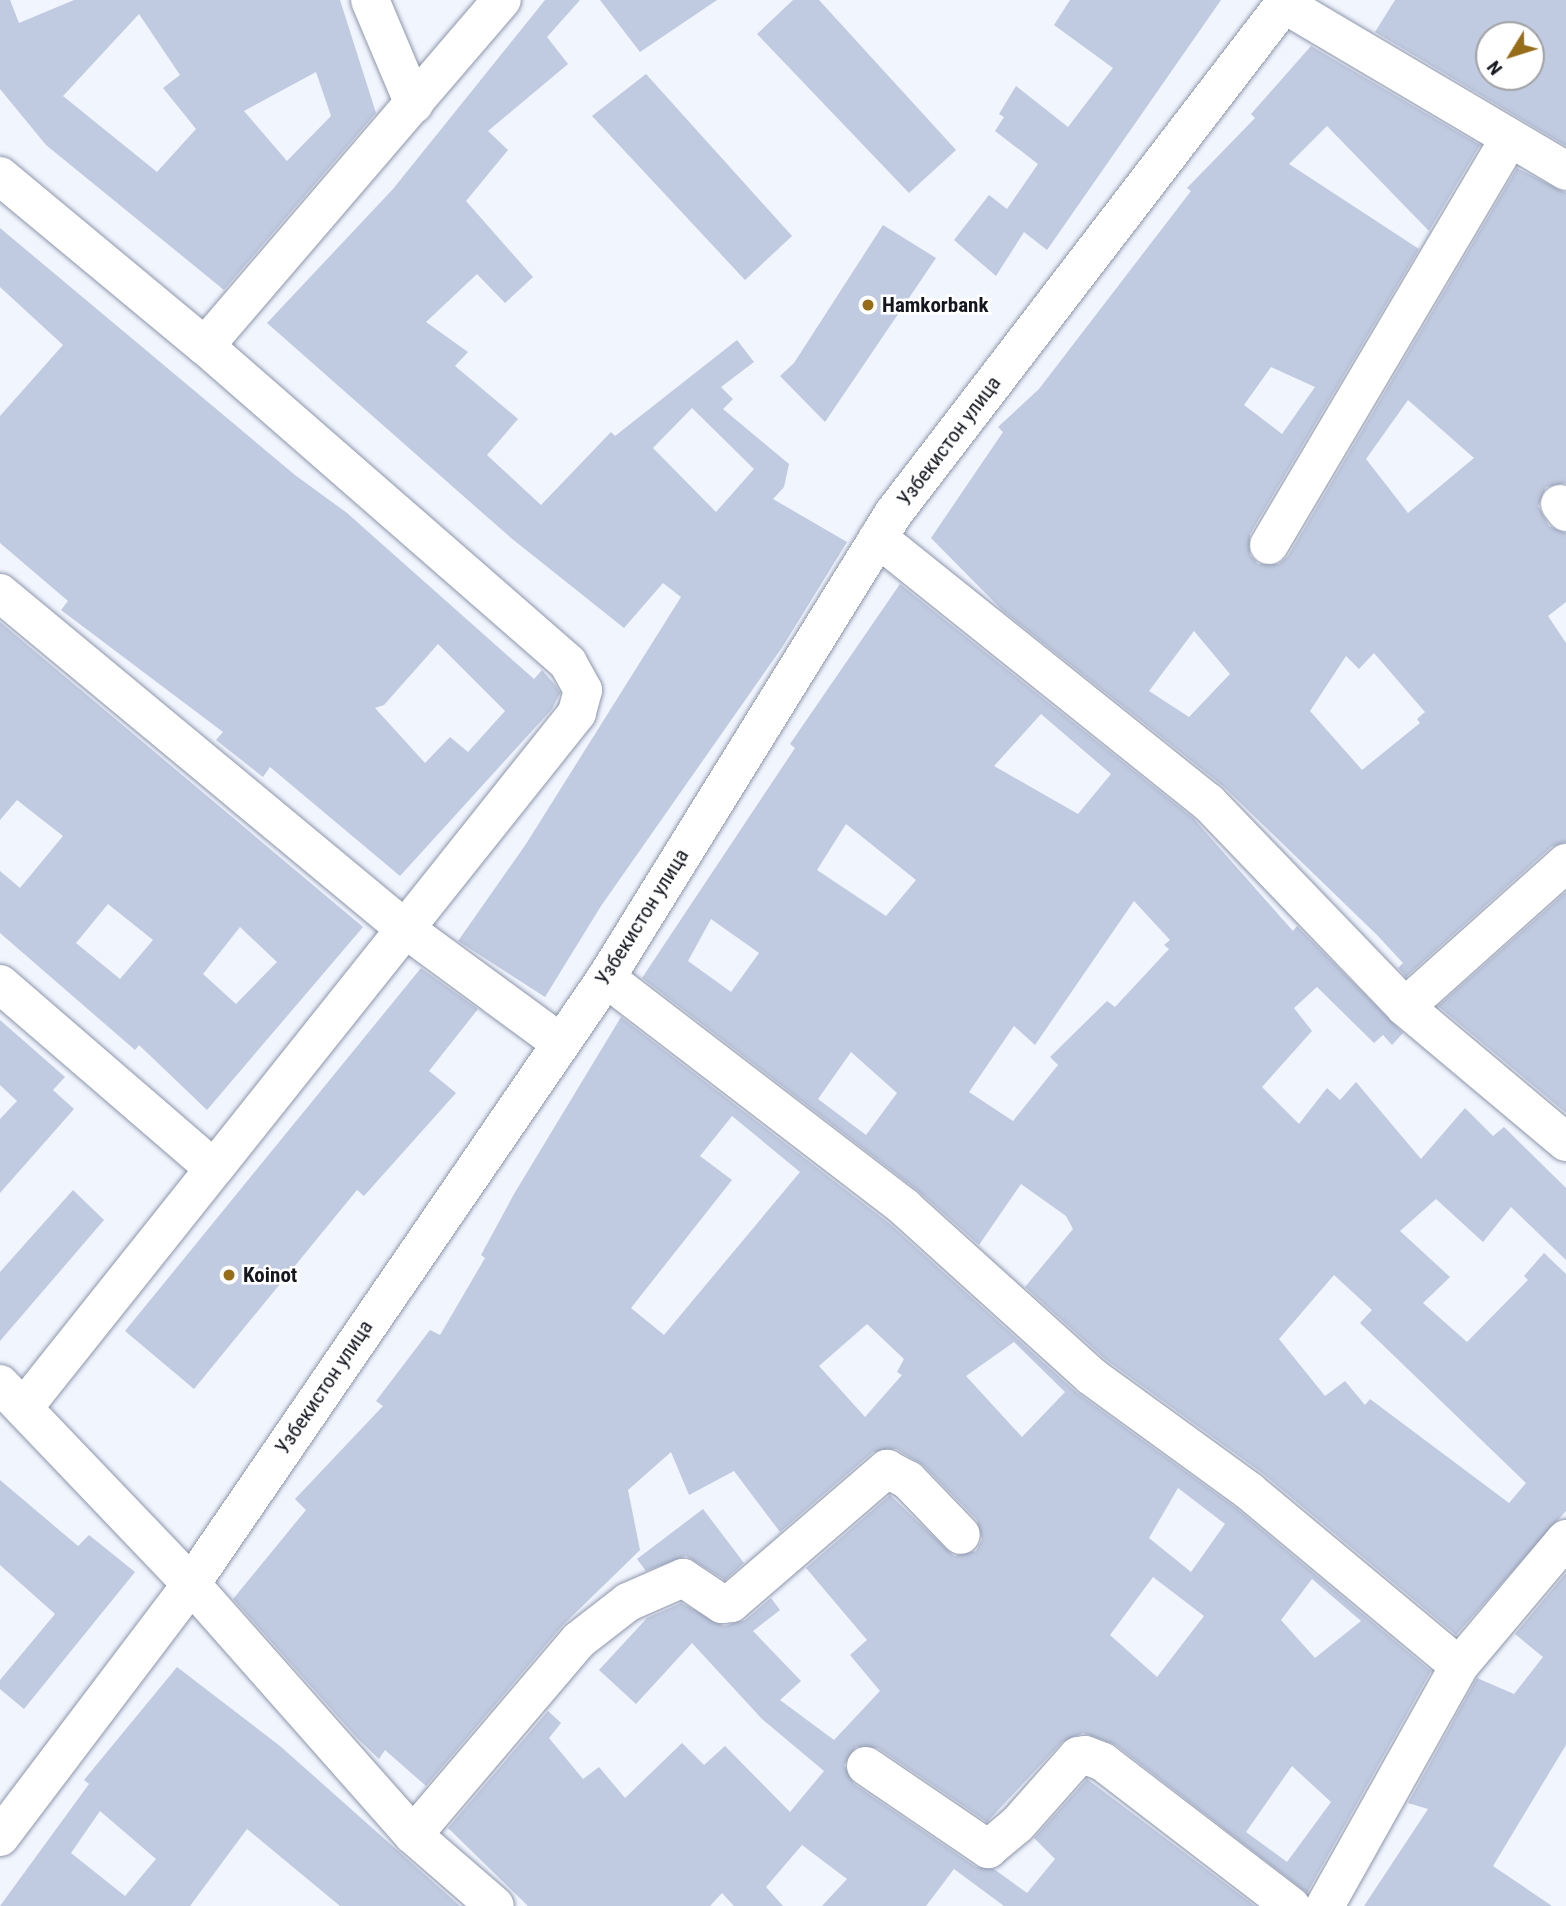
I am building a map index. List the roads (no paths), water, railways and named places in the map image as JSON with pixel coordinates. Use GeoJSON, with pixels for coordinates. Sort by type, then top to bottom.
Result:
{"type":"FeatureCollection","features":[{"type":"Feature","properties":{"kind":"street"},"geometry":{"type":"LineString","coordinates":[[370,0],[414,104]]}},
{"type":"Feature","properties":{"kind":"street"},"geometry":{"type":"LineString","coordinates":[[205,346],[502,0]]}},
{"type":"Feature","properties":{"kind":"street"},"geometry":{"type":"LineString","coordinates":[[1285,2],[1566,171]]}},
{"type":"Feature","properties":{"kind":"street","name":"Узбекистон улица"},"geometry":{"type":"LineString","coordinates":[[0,1837],[191,1584],[559,1042],[606,978],[878,538],[1285,2]]}},
{"type":"Feature","properties":{"kind":"street"},"geometry":{"type":"LineString","coordinates":[[1269,545],[1509,139]]}},
{"type":"Feature","properties":{"kind":"street"},"geometry":{"type":"LineString","coordinates":[[0,176],[205,346],[568,663],[583,690],[577,713],[212,1167],[12,1395],[191,1584],[413,1835],[495,1906]]}},
{"type":"Feature","properties":{"kind":"street"},"geometry":{"type":"LineString","coordinates":[[878,538],[1208,802],[1405,1007],[1566,1142]]}},
{"type":"Feature","properties":{"kind":"street"},"geometry":{"type":"LineString","coordinates":[[0,593],[404,928],[559,1042]]}},
{"type":"Feature","properties":{"kind":"street"},"geometry":{"type":"LineString","coordinates":[[1405,1007],[1566,863]]}},
{"type":"Feature","properties":{"kind":"street"},"geometry":{"type":"LineString","coordinates":[[606,978],[904,1207],[1091,1376],[1250,1491],[1459,1666]]}},
{"type":"Feature","properties":{"kind":"street"},"geometry":{"type":"LineString","coordinates":[[0,984],[212,1167]]}},
{"type":"Feature","properties":{"kind":"street"},"geometry":{"type":"LineString","coordinates":[[413,1835],[579,1640],[628,1602],[683,1578],[722,1604],[731,1603],[887,1469],[908,1480],[961,1535]]}},
{"type":"Feature","properties":{"kind":"street"},"geometry":{"type":"LineString","coordinates":[[1332,1904],[1459,1666],[1566,1539]]}},
{"type":"Feature","properties":{"kind":"street"},"geometry":{"type":"LineString","coordinates":[[866,1766],[988,1849],[1017,1825],[1078,1756],[1085,1755],[1103,1762],[1291,1906]]}},
{"type":"Feature","properties":{"kind":"place","name":"Hamkorbank"},"geometry":{"type":"Point","coordinates":[868,305]}},
{"type":"Feature","properties":{"kind":"place","name":"Koinot"},"geometry":{"type":"Point","coordinates":[229,1275]}}]}
